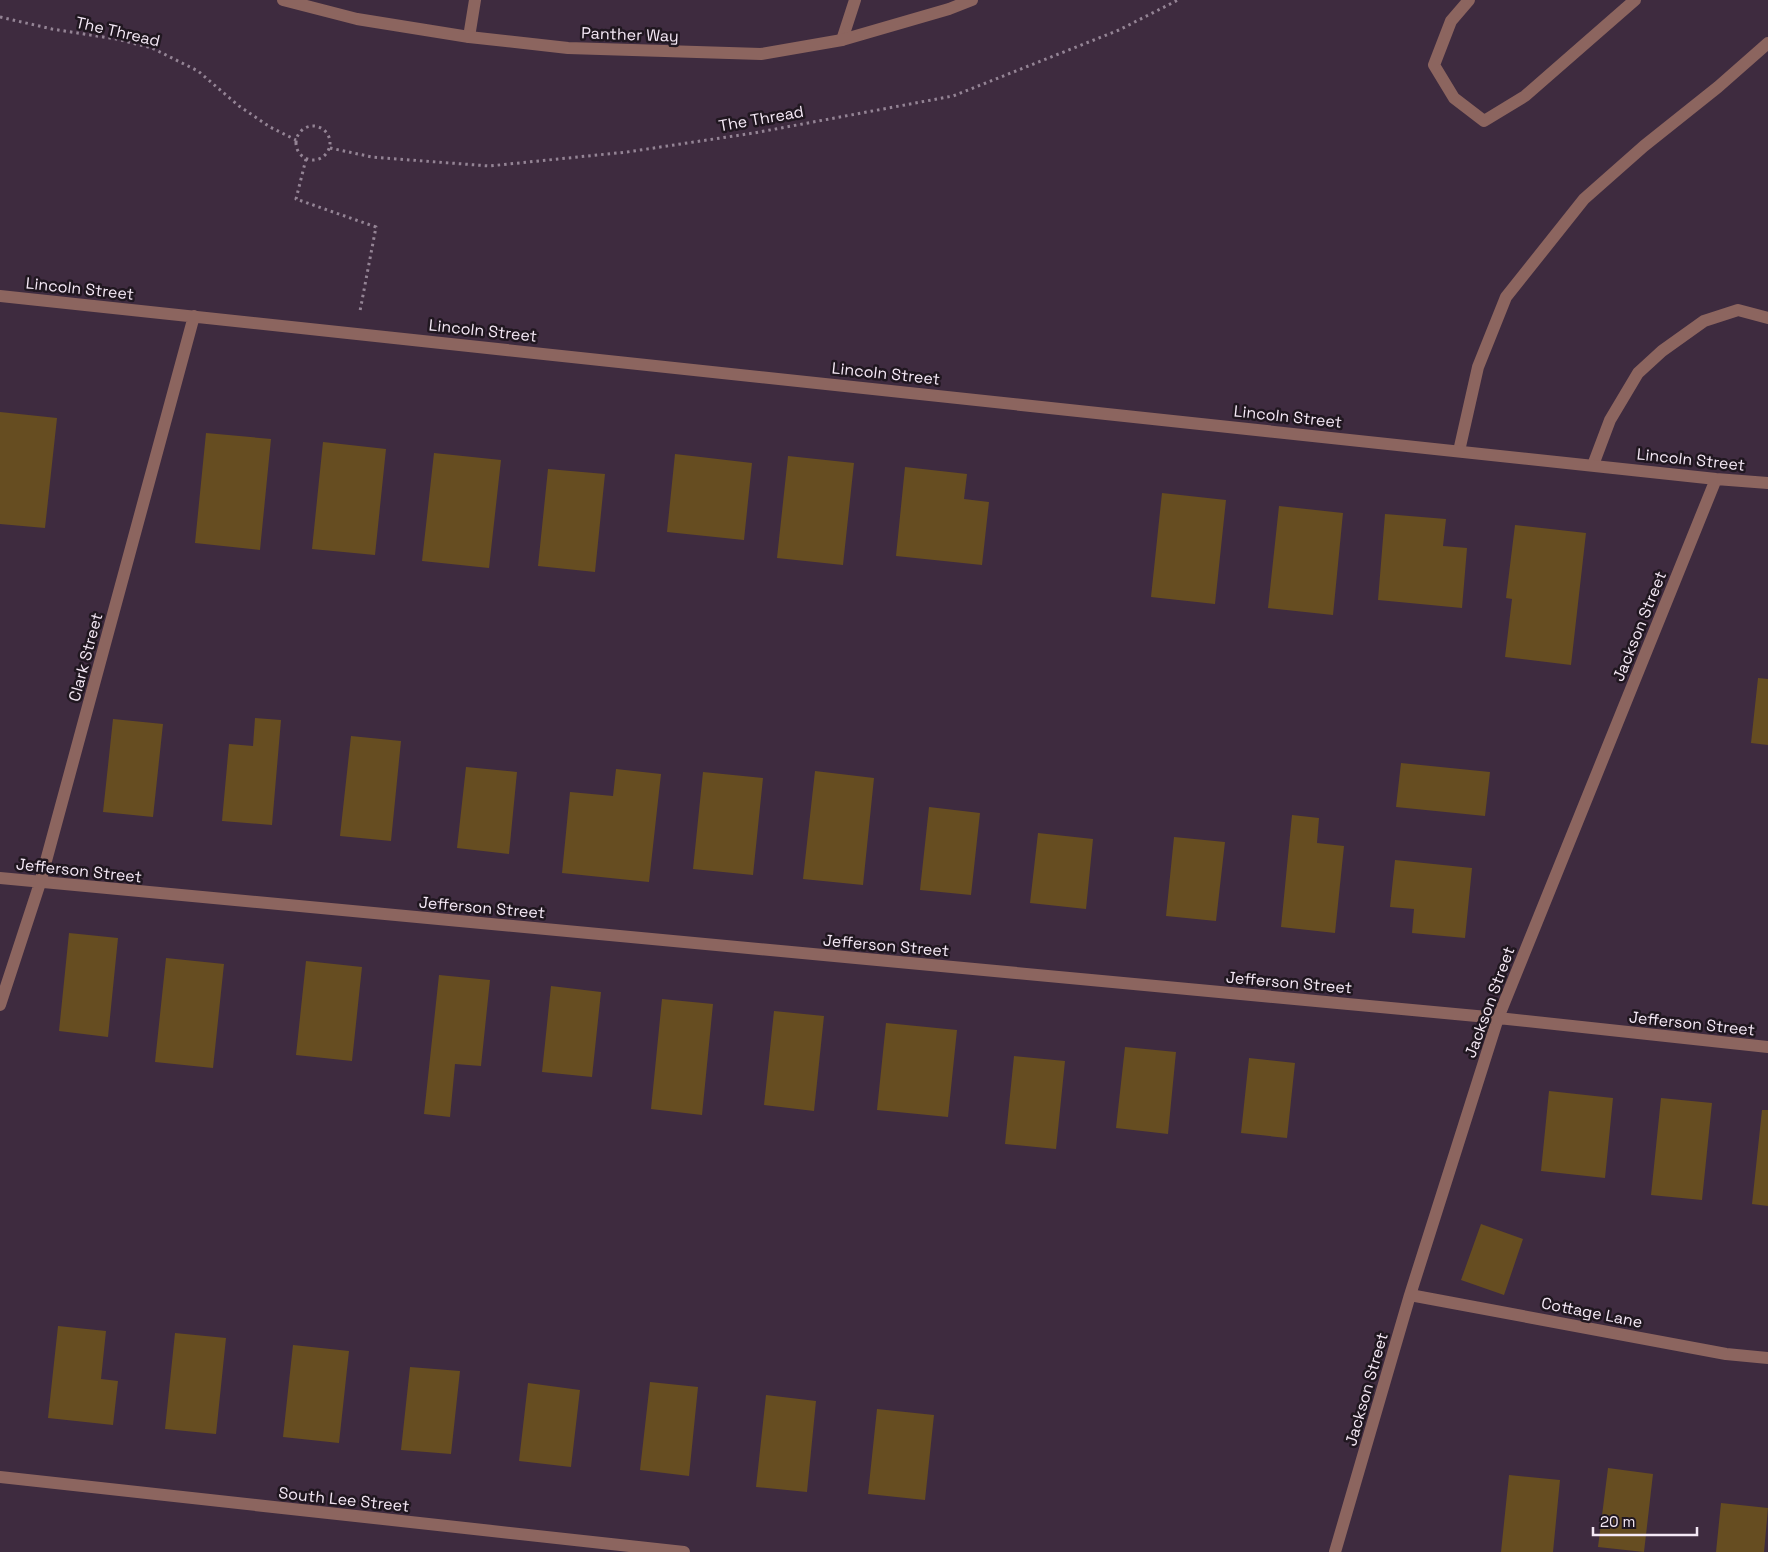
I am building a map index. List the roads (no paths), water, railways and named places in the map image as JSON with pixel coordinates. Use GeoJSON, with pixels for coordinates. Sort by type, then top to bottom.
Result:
{"type":"FeatureCollection","features":[{"type":"Feature","properties":{"kind":"street","name":"Panther Way"},"geometry":{"type":"LineString","coordinates":[[283,0],[357,19],[469,37],[568,48],[761,54],[842,40],[949,9],[972,0]]}},
{"type":"Feature","properties":{"kind":"street"},"geometry":{"type":"LineString","coordinates":[[469,37],[474,0]]}},
{"type":"Feature","properties":{"kind":"street"},"geometry":{"type":"LineString","coordinates":[[842,40],[856,0]]}},
{"type":"Feature","properties":{"kind":"street"},"geometry":{"type":"LineString","coordinates":[[1469,0],[1451,20],[1434,65],[1454,98],[1484,121],[1525,96],[1636,0]]}},
{"type":"Feature","properties":{"kind":"street"},"geometry":{"type":"LineString","coordinates":[[1459,451],[1478,367],[1506,297],[1584,199],[1644,146],[1718,87],[1768,43]]}},
{"type":"Feature","properties":{"kind":"street","name":"Lincoln Street"},"geometry":{"type":"LineString","coordinates":[[0,296],[1768,483]]}},
{"type":"Feature","properties":{"kind":"street"},"geometry":{"type":"LineString","coordinates":[[1593,465],[1610,420],[1638,373],[1662,351],[1704,322],[1738,310],[1768,318]]}},
{"type":"Feature","properties":{"kind":"street","name":"Clark Street"},"geometry":{"type":"LineString","coordinates":[[0,1005],[40,883],[194,316]]}},
{"type":"Feature","properties":{"kind":"street","name":"Jackson Street"},"geometry":{"type":"LineString","coordinates":[[1334,1552],[1410,1295],[1498,1018],[1716,478]]}},
{"type":"Feature","properties":{"kind":"street","name":"Jefferson Street"},"geometry":{"type":"LineString","coordinates":[[0,878],[1498,1018],[1768,1047]]}},
{"type":"Feature","properties":{"kind":"street","name":"Cottage Lane"},"geometry":{"type":"LineString","coordinates":[[1410,1295],[1726,1354],[1768,1358]]}},
{"type":"Feature","properties":{"kind":"street","name":"South Lee Street"},"geometry":{"type":"LineString","coordinates":[[0,1477],[684,1552]]}}]}
